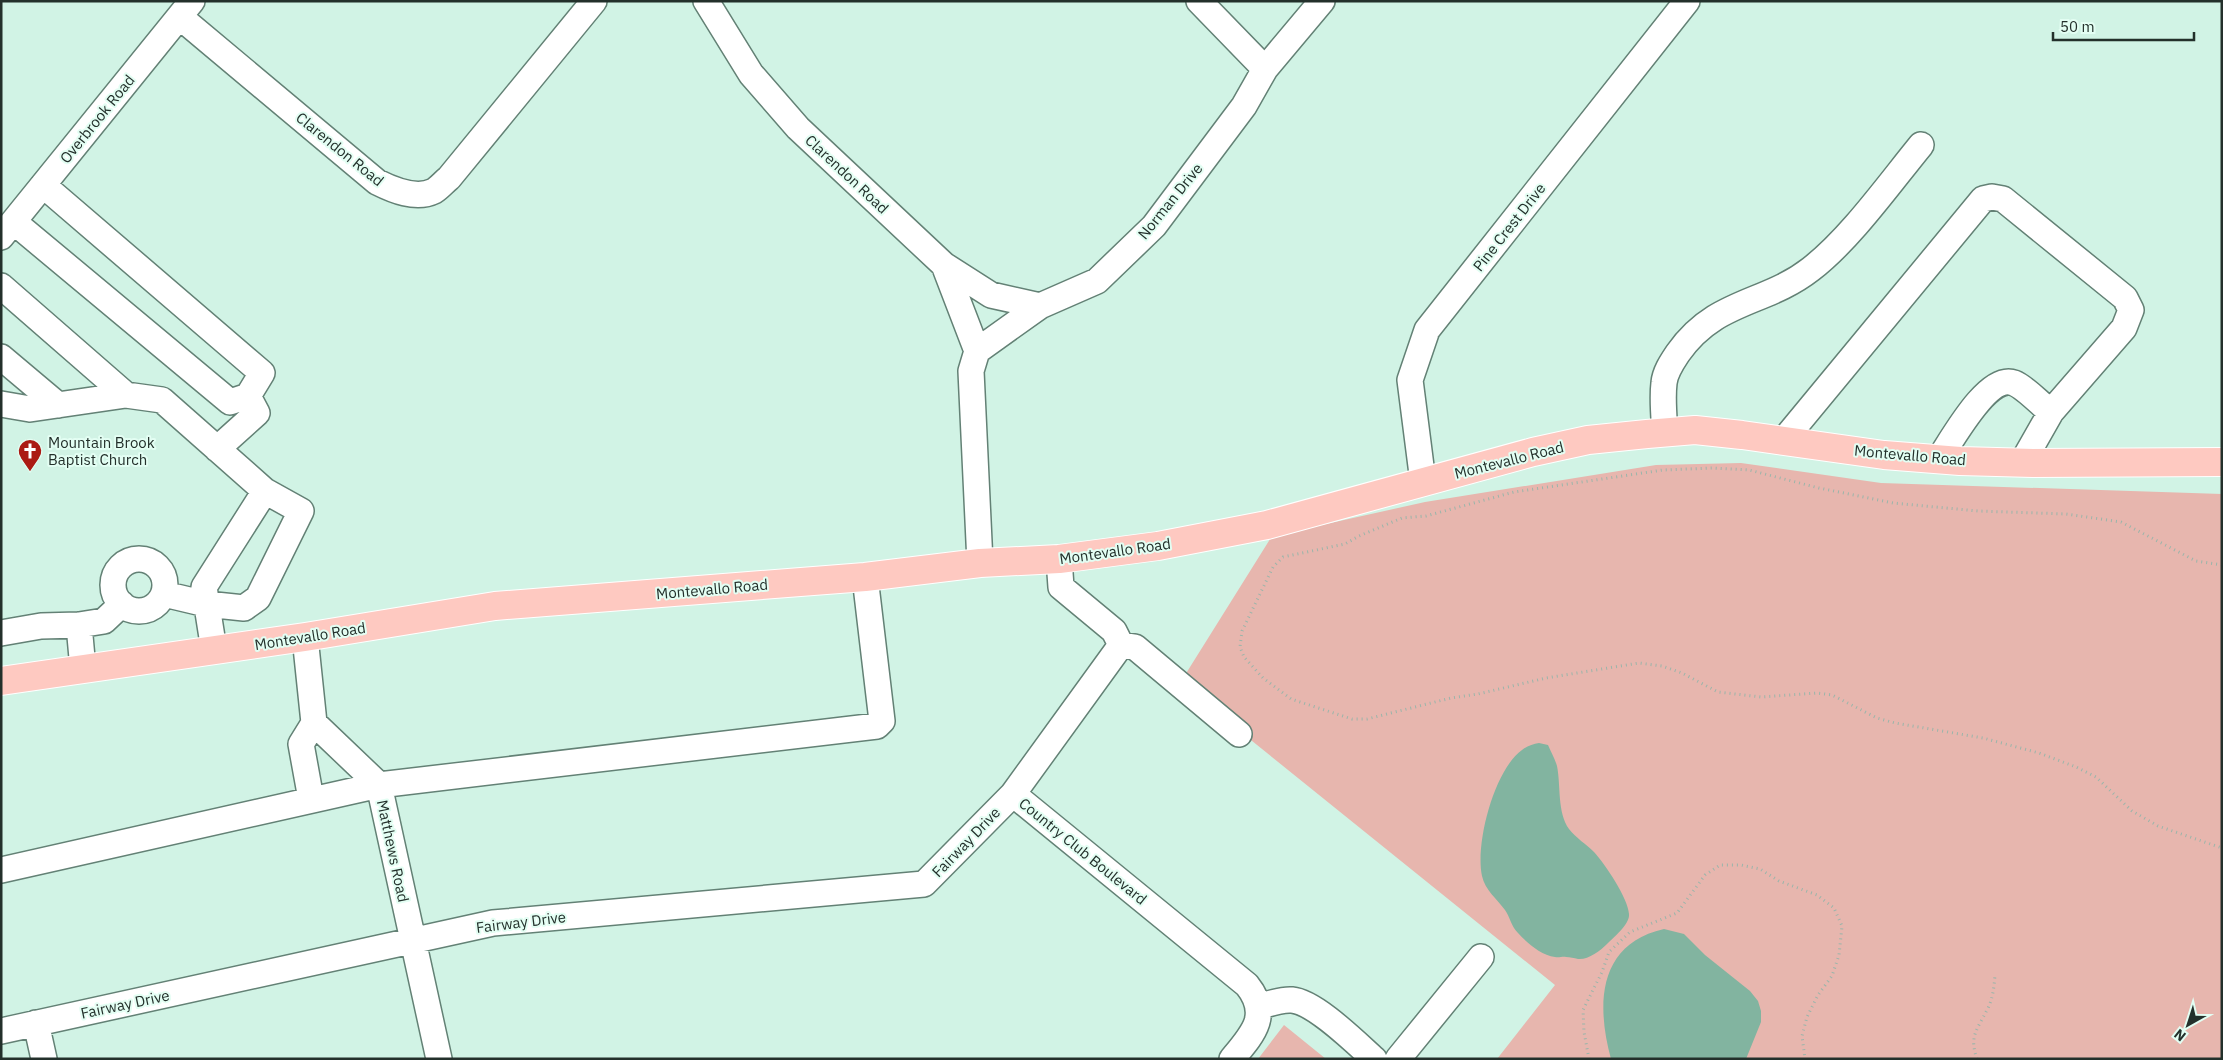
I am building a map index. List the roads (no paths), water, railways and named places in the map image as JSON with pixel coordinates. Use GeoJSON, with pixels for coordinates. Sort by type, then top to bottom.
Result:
{"type":"FeatureCollection","features":[{"type":"Feature","properties":{"kind":"main road","name":"Montevallo Road"},"geometry":{"type":"LineString","coordinates":[[1,681],[305,637],[495,606],[865,577],[980,563],[1059,559],[1158,546],[1267,525],[1533,452],[1588,440],[1694,430],[1783,440],[1884,455],[1939,460],[2022,463],[2219,461]]}},
{"type":"Feature","properties":{"kind":"street","name":"Clarendon Road"},"geometry":{"type":"LineString","coordinates":[[186,9],[377,182],[398,192],[414,194],[433,192],[449,178],[594,1]]}},
{"type":"Feature","properties":{"kind":"street","name":"Clarendon Road"},"geometry":{"type":"LineString","coordinates":[[706,1],[751,74],[798,128],[944,265],[977,351]]}},
{"type":"Feature","properties":{"kind":"street"},"geometry":{"type":"LineString","coordinates":[[1199,1],[1265,70]]}},
{"type":"Feature","properties":{"kind":"street","name":"Norman Drive"},"geometry":{"type":"LineString","coordinates":[[977,351],[1040,306],[1098,281],[1154,226],[1244,106],[1265,70],[1322,1]]}},
{"type":"Feature","properties":{"kind":"street","name":"Pine Crest Drive"},"geometry":{"type":"LineString","coordinates":[[1423,482],[1410,380],[1427,330],[1687,1]]}},
{"type":"Feature","properties":{"kind":"street","name":"Overbrook Road"},"geometry":{"type":"LineString","coordinates":[[7,230],[186,9]]}},
{"type":"Feature","properties":{"kind":"street"},"geometry":{"type":"LineString","coordinates":[[1664,433],[1664,382],[1670,364],[1686,341],[1705,323],[1728,309],[1786,285],[1810,270],[1830,252],[1921,144]]}},
{"type":"Feature","properties":{"kind":"street"},"geometry":{"type":"LineString","coordinates":[[43,186],[262,373],[239,398]]}},
{"type":"Feature","properties":{"kind":"street"},"geometry":{"type":"LineString","coordinates":[[1783,440],[1983,199],[1992,197],[2003,199],[2125,298],[2132,310],[2124,328],[2051,412],[2022,463]]}},
{"type":"Feature","properties":{"kind":"street"},"geometry":{"type":"LineString","coordinates":[[7,230],[239,398],[257,414],[217,449]]}},
{"type":"Feature","properties":{"kind":"street"},"geometry":{"type":"LineString","coordinates":[[944,265],[991,296],[1040,306]]}},
{"type":"Feature","properties":{"kind":"street"},"geometry":{"type":"LineString","coordinates":[[1,286],[126,396]]}},
{"type":"Feature","properties":{"kind":"street"},"geometry":{"type":"LineString","coordinates":[[977,351],[970,371],[980,563]]}},
{"type":"Feature","properties":{"kind":"street"},"geometry":{"type":"LineString","coordinates":[[1,357],[58,405]]}},
{"type":"Feature","properties":{"kind":"street"},"geometry":{"type":"LineString","coordinates":[[1939,460],[1982,397],[2003,382],[2015,383],[2051,412]]}},
{"type":"Feature","properties":{"kind":"street"},"geometry":{"type":"LineString","coordinates":[[1,404],[30,409],[126,396],[162,400],[265,491],[301,511],[258,598],[244,608],[205,596],[164,594]]}},
{"type":"Feature","properties":{"kind":"street"},"geometry":{"type":"LineString","coordinates":[[214,650],[205,596],[265,491]]}},
{"type":"Feature","properties":{"kind":"street"},"geometry":{"type":"LineString","coordinates":[[146,559],[161,569],[166,586],[164,594],[154,607],[137,611],[122,604],[116,598],[113,581],[121,565],[129,560],[146,559]]}},
{"type":"Feature","properties":{"kind":"street"},"geometry":{"type":"LineString","coordinates":[[1059,559],[1061,588],[1114,631],[1121,645],[1135,647],[1239,734]]}},
{"type":"Feature","properties":{"kind":"street"},"geometry":{"type":"LineString","coordinates":[[1,870],[379,785],[877,726],[882,721],[865,577]]}},
{"type":"Feature","properties":{"kind":"street"},"geometry":{"type":"LineString","coordinates":[[1,633],[40,626],[79,625],[104,621],[122,604]]}},
{"type":"Feature","properties":{"kind":"street"},"geometry":{"type":"LineString","coordinates":[[79,625],[83,669]]}},
{"type":"Feature","properties":{"kind":"street"},"geometry":{"type":"LineString","coordinates":[[305,637],[314,723],[301,744],[311,799]]}},
{"type":"Feature","properties":{"kind":"street","name":"Country Club Boulevard"},"geometry":{"type":"LineString","coordinates":[[1121,645],[1013,794],[1247,985],[1254,994],[1258,1007]]}},
{"type":"Feature","properties":{"kind":"street","name":"Matthews Road"},"geometry":{"type":"LineString","coordinates":[[314,723],[379,785],[439,1059]]}},
{"type":"Feature","properties":{"kind":"street","name":"Fairway Drive"},"geometry":{"type":"LineString","coordinates":[[1,1031],[493,923],[924,884],[1013,794]]}},
{"type":"Feature","properties":{"kind":"street"},"geometry":{"type":"LineString","coordinates":[[1398,1059],[1481,957]]}},
{"type":"Feature","properties":{"kind":"street"},"geometry":{"type":"LineString","coordinates":[[1232,1059],[1258,1025],[1258,1007],[1289,1000],[1298,1001],[1320,1013],[1374,1059]]}},
{"type":"Feature","properties":{"kind":"street"},"geometry":{"type":"LineString","coordinates":[[36,1023],[44,1059]]}},
{"type":"Feature","properties":{"kind":"place","name":"Mountain Brook Baptist Church"},"geometry":{"type":"Point","coordinates":[30,472]}}]}
